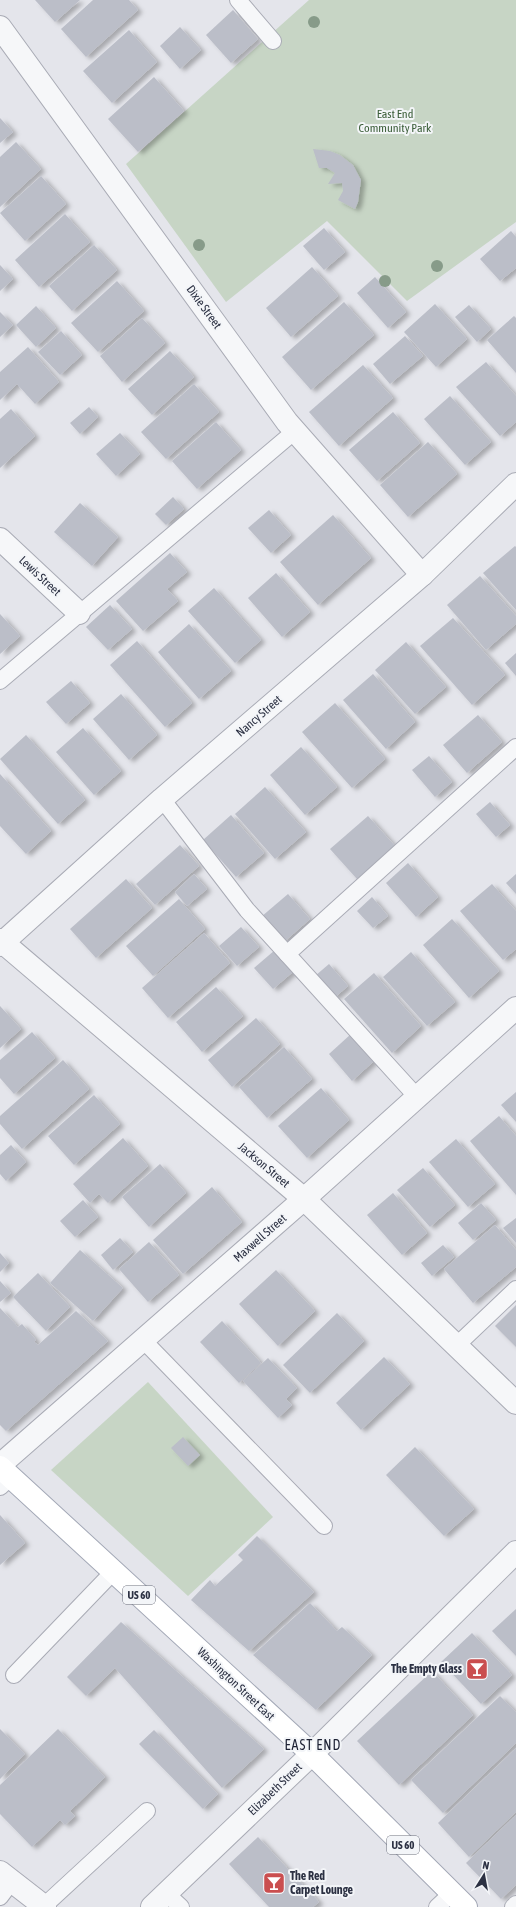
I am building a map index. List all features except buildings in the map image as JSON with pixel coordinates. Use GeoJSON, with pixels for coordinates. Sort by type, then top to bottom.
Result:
{"type":"FeatureCollection","features":[{"type":"Feature","properties":{"kind":"main road","name":"Washington Street East"},"geometry":{"type":"LineString","coordinates":[[3,1474],[114,1571],[312,1754],[452,1902]]}},
{"type":"Feature","properties":{"kind":"street","name":"Dixie Street"},"geometry":{"type":"LineString","coordinates":[[0,27],[295,431],[422,575]]}},
{"type":"Feature","properties":{"kind":"street","name":"Nancy Street"},"geometry":{"type":"LineString","coordinates":[[1,942],[162,799],[422,575],[516,484]]}},
{"type":"Feature","properties":{"kind":"street","name":"Lewis Street"},"geometry":{"type":"LineString","coordinates":[[0,539],[79,613]]}},
{"type":"Feature","properties":{"kind":"street","name":"Jackson Street"},"geometry":{"type":"LineString","coordinates":[[1,942],[304,1199],[516,1404]]}},
{"type":"Feature","properties":{"kind":"street","name":"Maxwell Street"},"geometry":{"type":"LineString","coordinates":[[3,1474],[144,1340],[304,1199],[516,1008]]}},
{"type":"Feature","properties":{"kind":"street","name":"Elizabeth Street"},"geometry":{"type":"LineString","coordinates":[[167,1902],[312,1754],[516,1552]]}},
{"type":"Feature","properties":{"kind":"street"},"geometry":{"type":"LineString","coordinates":[[4,1883],[45,1906]]}},
{"type":"Feature","properties":{"kind":"lane"},"geometry":{"type":"LineString","coordinates":[[238,0],[273,41]]}},
{"type":"Feature","properties":{"kind":"lane"},"geometry":{"type":"LineString","coordinates":[[0,681],[295,431]]}},
{"type":"Feature","properties":{"kind":"lane"},"geometry":{"type":"LineString","coordinates":[[287,954],[516,747]]}},
{"type":"Feature","properties":{"kind":"lane"},"geometry":{"type":"LineString","coordinates":[[162,799],[247,910],[417,1097]]}},
{"type":"Feature","properties":{"kind":"lane"},"geometry":{"type":"LineString","coordinates":[[456,1346],[516,1289]]}},
{"type":"Feature","properties":{"kind":"lane"},"geometry":{"type":"LineString","coordinates":[[144,1340],[324,1526]]}},
{"type":"Feature","properties":{"kind":"lane"},"geometry":{"type":"LineString","coordinates":[[14,1675],[114,1571]]}},
{"type":"Feature","properties":{"kind":"lane"},"geometry":{"type":"LineString","coordinates":[[45,1906],[147,1812]]}},
{"type":"Feature","properties":{"kind":"lane"},"geometry":{"type":"LineString","coordinates":[[513,1907],[516,1904]]}},
{"type":"Feature","properties":{"kind":"green space","name":"East End Community Park"},"geometry":{"type":"Polygon","coordinates":[[[309,0],[516,0],[516,222],[407,301],[327,221],[226,302],[126,164],[309,0]]]}},
{"type":"Feature","properties":{"kind":"green space"},"geometry":{"type":"Polygon","coordinates":[[[148,1382],[273,1517],[188,1596],[51,1470],[148,1382]]]}},
{"type":"Feature","properties":{"kind":"place","name":"The Empty Glass"},"geometry":{"type":"Point","coordinates":[477,1669]}},
{"type":"Feature","properties":{"kind":"place","name":"The Red Carpet Lounge"},"geometry":{"type":"Point","coordinates":[274,1883]}},
{"type":"Feature","properties":{"kind":"district","name":"EAST END"},"geometry":{"type":"Point","coordinates":[313,1745]}}]}
